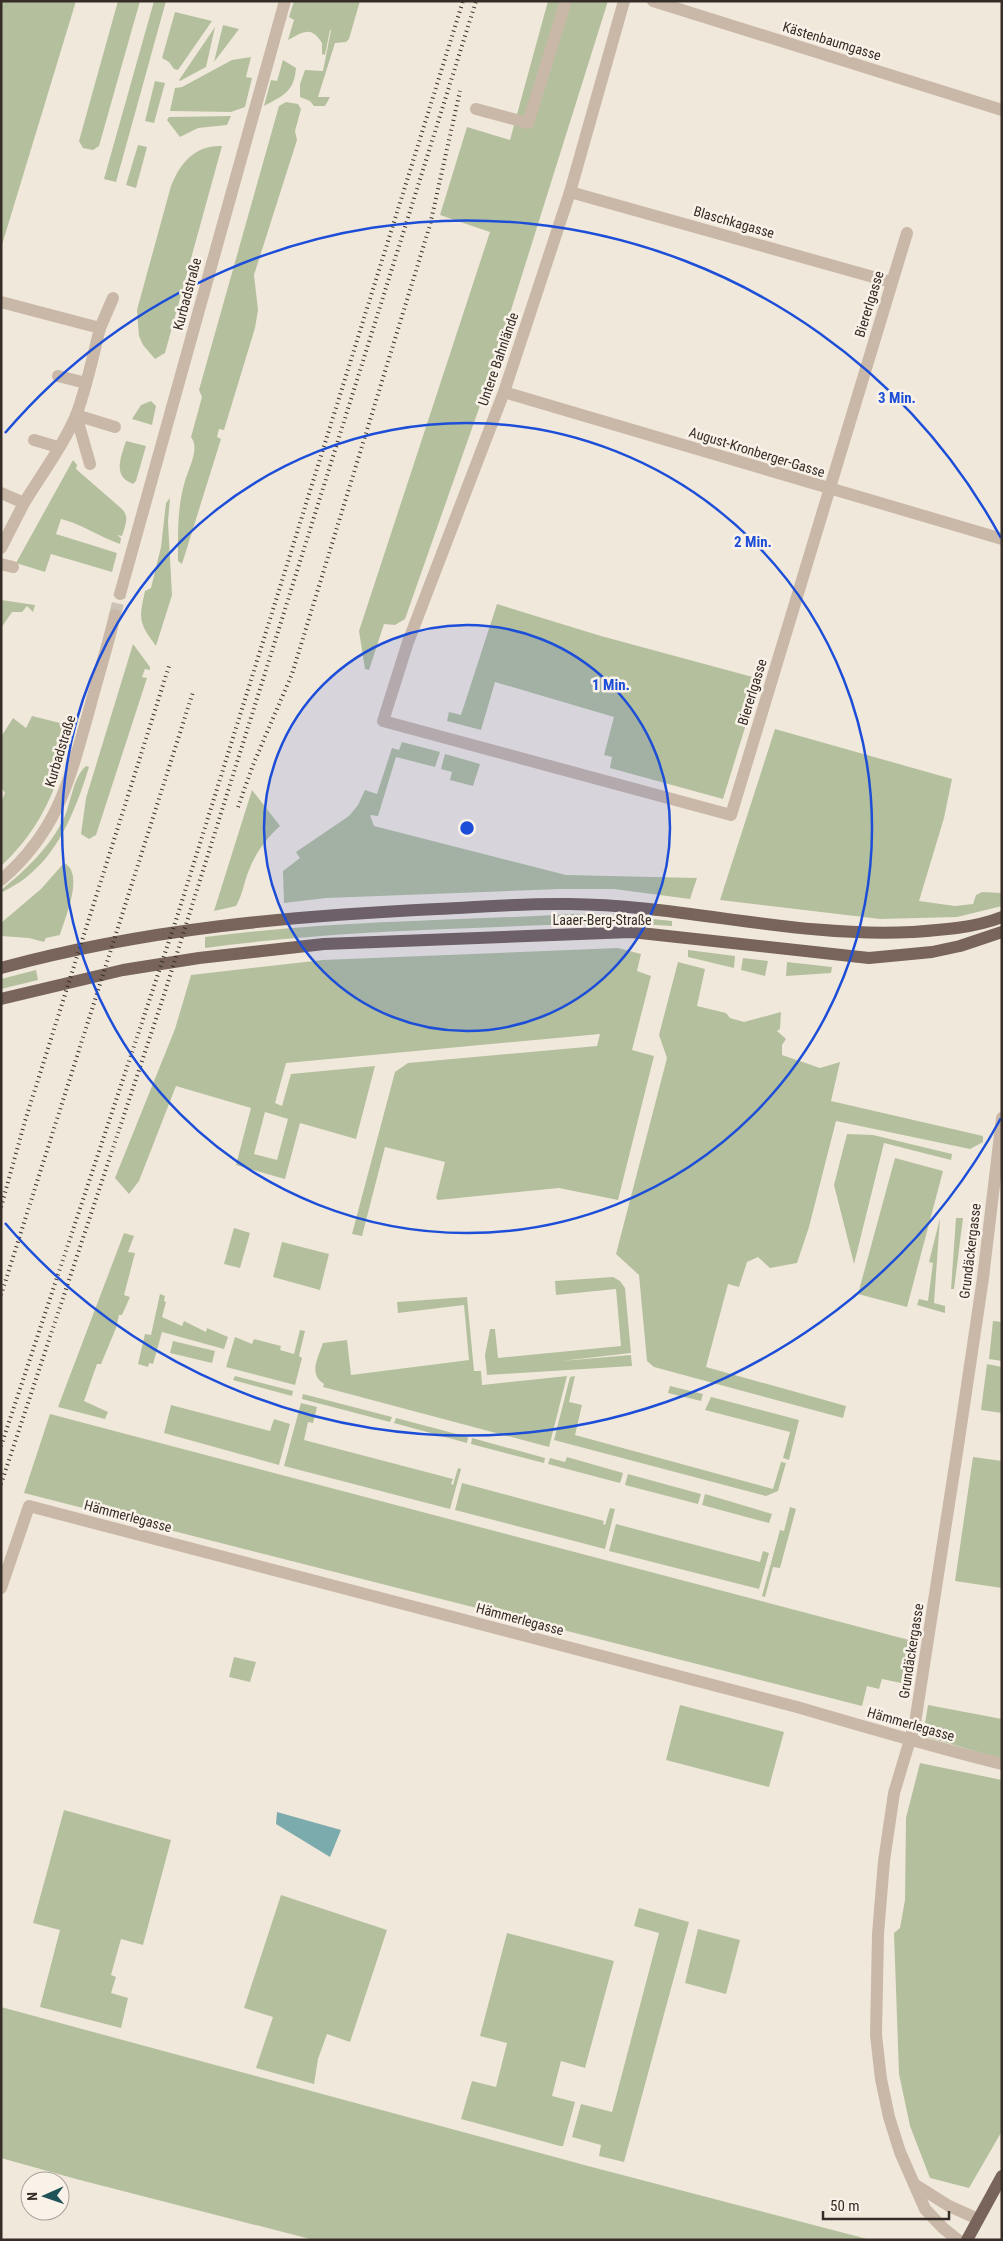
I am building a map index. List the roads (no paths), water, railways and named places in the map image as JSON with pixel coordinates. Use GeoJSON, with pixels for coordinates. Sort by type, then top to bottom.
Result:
{"type":"FeatureCollection","features":[{"type":"Feature","properties":{"kind":"main road","name":"Laaer-Berg-Straße"},"geometry":{"type":"LineString","coordinates":[[1,968],[134,938],[209,927],[336,914],[568,904],[641,908],[834,932],[885,933],[938,930],[987,923],[1002,917]]}},
{"type":"Feature","properties":{"kind":"main road","name":"Laaer-Berg-Straße"},"geometry":{"type":"LineString","coordinates":[[1,998],[123,970],[199,958],[324,944],[631,932],[869,958],[932,952],[960,946],[1002,932]]}},
{"type":"Feature","properties":{"kind":"main road"},"geometry":{"type":"LineString","coordinates":[[967,2240],[1002,2176]]}},
{"type":"Feature","properties":{"kind":"street","name":"Kurbadstraße"},"geometry":{"type":"LineString","coordinates":[[120,594],[285,1]]}},
{"type":"Feature","properties":{"kind":"street"},"geometry":{"type":"LineString","coordinates":[[476,109],[528,123],[566,1]]}},
{"type":"Feature","properties":{"kind":"street","name":"Untere Bahnlände"},"geometry":{"type":"LineString","coordinates":[[383,721],[408,642],[504,392],[570,192],[624,1]]}},
{"type":"Feature","properties":{"kind":"street","name":"Kästenbaumgasse"},"geometry":{"type":"LineString","coordinates":[[653,1],[1002,110]]}},
{"type":"Feature","properties":{"kind":"street","name":"Blaschkagasse"},"geometry":{"type":"LineString","coordinates":[[570,192],[891,282]]}},
{"type":"Feature","properties":{"kind":"street","name":"Biererlgasse"},"geometry":{"type":"LineString","coordinates":[[383,721],[731,815],[907,233]]}},
{"type":"Feature","properties":{"kind":"street"},"geometry":{"type":"LineString","coordinates":[[1,548],[24,503],[76,415],[100,328],[113,298]]}},
{"type":"Feature","properties":{"kind":"street"},"geometry":{"type":"LineString","coordinates":[[1,302],[100,328]]}},
{"type":"Feature","properties":{"kind":"street"},"geometry":{"type":"LineString","coordinates":[[58,376],[86,383]]}},
{"type":"Feature","properties":{"kind":"street","name":"August-Kronberger-Gasse"},"geometry":{"type":"LineString","coordinates":[[504,392],[829,490],[1002,539]]}},
{"type":"Feature","properties":{"kind":"street"},"geometry":{"type":"LineString","coordinates":[[76,415],[115,427]]}},
{"type":"Feature","properties":{"kind":"street"},"geometry":{"type":"LineString","coordinates":[[76,415],[90,464]]}},
{"type":"Feature","properties":{"kind":"street"},"geometry":{"type":"LineString","coordinates":[[34,440],[58,447]]}},
{"type":"Feature","properties":{"kind":"street"},"geometry":{"type":"LineString","coordinates":[[1,493],[24,503]]}},
{"type":"Feature","properties":{"kind":"street","name":"Kurbadstraße"},"geometry":{"type":"LineString","coordinates":[[1,880],[22,862],[46,829],[66,789],[115,614]]}},
{"type":"Feature","properties":{"kind":"street","name":"Grundäckergasse"},"geometry":{"type":"LineString","coordinates":[[958,2240],[928,2213],[900,2152],[889,2117],[881,2079],[876,2036],[878,1934],[884,1861],[894,1793],[915,1723],[941,1558],[980,1301],[1002,1118]]}},
{"type":"Feature","properties":{"kind":"street","name":"Hämmerlegasse"},"geometry":{"type":"LineString","coordinates":[[1,1588],[29,1506],[797,1707],[910,1741],[1002,1764]]}},
{"type":"Feature","properties":{"kind":"street"},"geometry":{"type":"LineString","coordinates":[[914,2184],[949,2206],[978,2219]]}},
{"type":"Feature","properties":{"kind":"water"},"geometry":{"type":"Polygon","coordinates":[[[277,1812],[341,1830],[330,1857],[276,1824],[277,1812]]]}},
{"type":"Feature","properties":{"kind":"tunnel"},"geometry":{"type":"LineString","coordinates":[[115,615],[120,594]]}},
{"type":"Feature","properties":{"kind":"railway"},"geometry":{"type":"LineString","coordinates":[[1,1446],[177,917],[463,1]]}},
{"type":"Feature","properties":{"kind":"railway"},"geometry":{"type":"LineString","coordinates":[[1,1484],[163,998],[476,1]]}},
{"type":"Feature","properties":{"kind":"railway"},"geometry":{"type":"LineString","coordinates":[[238,807],[253,765],[292,674],[430,225],[460,91]]}},
{"type":"Feature","properties":{"kind":"railway"},"geometry":{"type":"LineString","coordinates":[[1,1207],[25,1121],[169,666]]}},
{"type":"Feature","properties":{"kind":"railway"},"geometry":{"type":"LineString","coordinates":[[1,1295],[193,692]]}}]}
